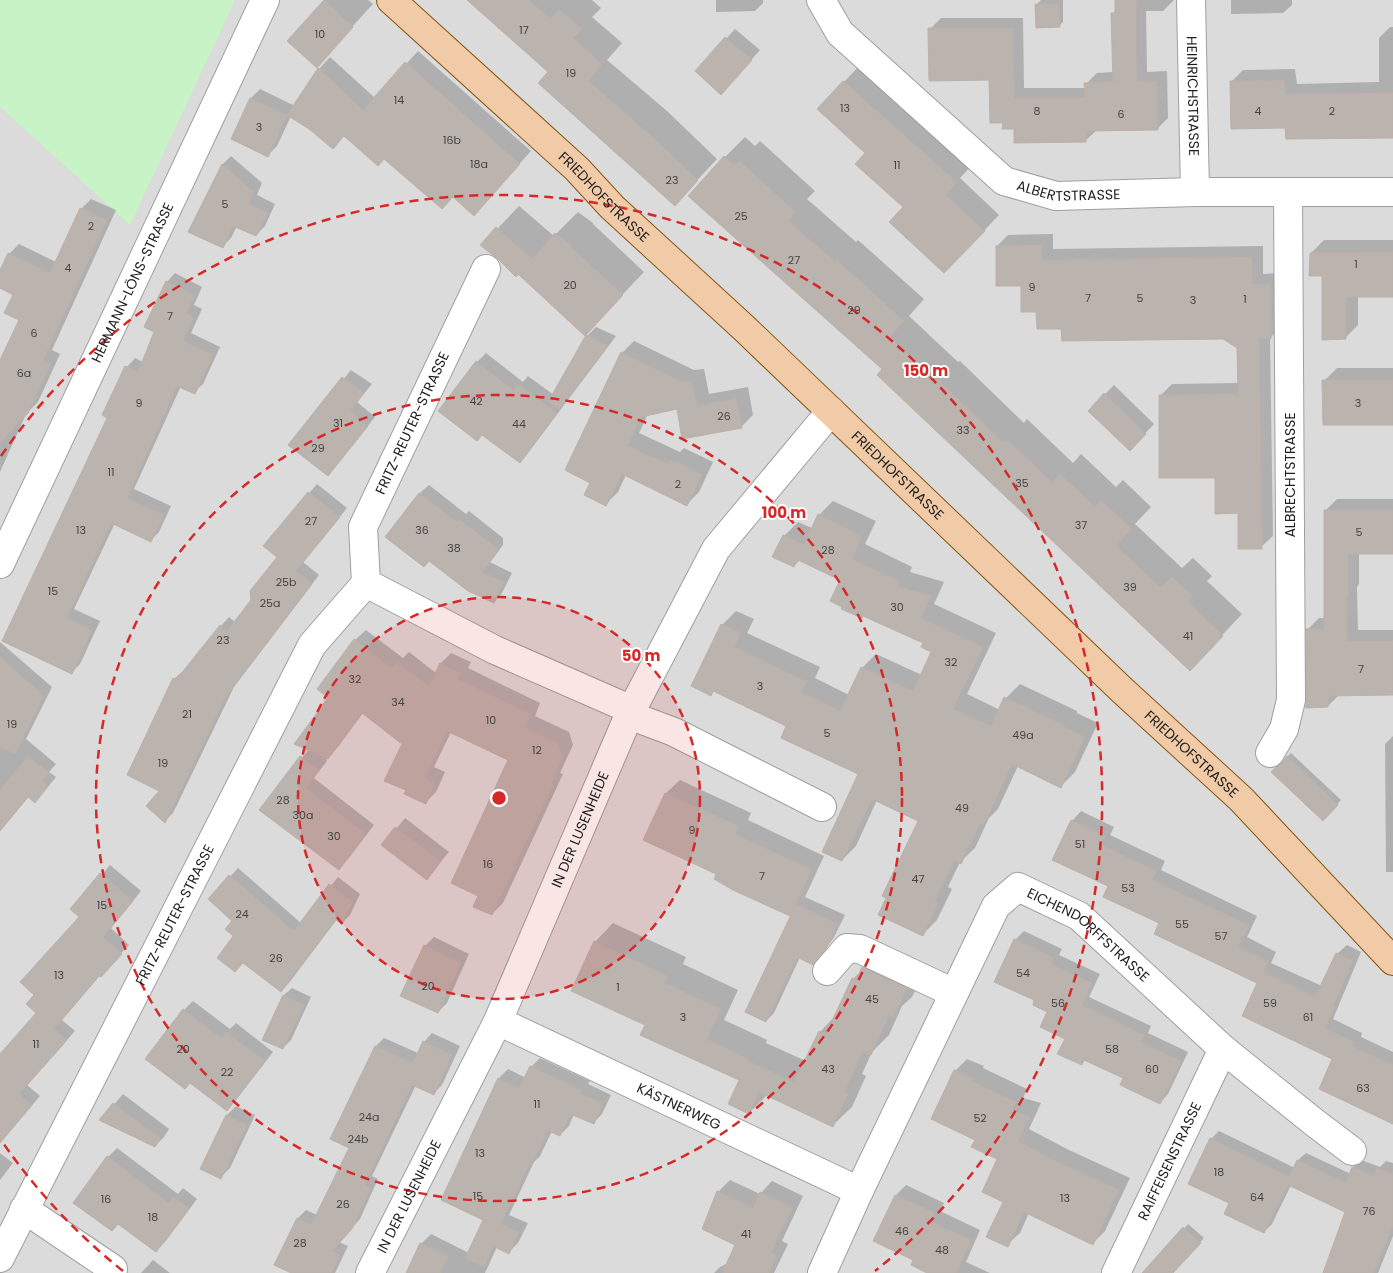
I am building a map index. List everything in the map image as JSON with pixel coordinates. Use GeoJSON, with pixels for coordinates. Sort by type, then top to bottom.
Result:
{"type":"FeatureCollection","features":[{"type":"Feature","properties":{"kind":"main road","name":"FRIEDHOFSTRASSE"},"geometry":{"type":"LineString","coordinates":[[391,0],[577,169],[612,207],[744,328],[1123,691],[1241,799],[1393,961]]}},
{"type":"Feature","properties":{"kind":"street","name":"HERMANN-LÖNS-STRASSE"},"geometry":{"type":"LineString","coordinates":[[0,564],[265,0]]}},
{"type":"Feature","properties":{"kind":"street","name":"ALBERTSTRASSE"},"geometry":{"type":"LineString","coordinates":[[821,0],[840,32],[1004,182],[1056,196],[1195,192],[1393,192]]}},
{"type":"Feature","properties":{"kind":"street","name":"HEINRICHSTRASSE"},"geometry":{"type":"LineString","coordinates":[[1190,0],[1195,192]]}},
{"type":"Feature","properties":{"kind":"street","name":"ALBRECHTSTRASSE"},"geometry":{"type":"LineString","coordinates":[[1270,753],[1284,729],[1291,700],[1288,192]]}},
{"type":"Feature","properties":{"kind":"street","name":"FRITZ-REUTER-STRASSE"},"geometry":{"type":"LineString","coordinates":[[0,1258],[312,645],[366,583],[363,527],[486,269]]}},
{"type":"Feature","properties":{"kind":"street","name":"IN DER LUSENHEIDE"},"geometry":{"type":"LineString","coordinates":[[370,1273],[498,1021],[631,712],[716,549],[831,411]]}},
{"type":"Feature","properties":{"kind":"street"},"geometry":{"type":"LineString","coordinates":[[366,583],[495,650],[674,732],[822,807]]}},
{"type":"Feature","properties":{"kind":"street","name":"EICHENDORFFSTRASSE"},"geometry":{"type":"LineString","coordinates":[[822,1273],[859,1191],[996,906],[1018,887],[1079,916],[1223,1048],[1315,1124],[1352,1151]]}},
{"type":"Feature","properties":{"kind":"street"},"geometry":{"type":"LineString","coordinates":[[827,971],[847,948],[860,949],[954,992]]}},
{"type":"Feature","properties":{"kind":"street","name":"KÄSTNERWEG"},"geometry":{"type":"LineString","coordinates":[[498,1021],[859,1191]]}},
{"type":"Feature","properties":{"kind":"street","name":"RAIFFEISENSTRASSE"},"geometry":{"type":"LineString","coordinates":[[1116,1273],[1223,1048]]}},
{"type":"Feature","properties":{"kind":"street"},"geometry":{"type":"LineString","coordinates":[[24,1209],[113,1269]]}},
{"type":"Feature","properties":{"kind":"shaded area"},"geometry":{"type":"Polygon","coordinates":[[[0,0],[1393,0],[1393,1273],[0,1273],[0,0]]]}},
{"type":"Feature","properties":{"kind":"green space"},"geometry":{"type":"Polygon","coordinates":[[[0,0],[235,0],[130,225],[0,107],[0,0]]]}},
{"type":"Feature","properties":{"kind":"building"},"geometry":{"type":"Polygon","coordinates":[[[324,0],[353,27],[317,68],[287,41],[324,0]]]}},
{"type":"Feature","properties":{"kind":"building"},"geometry":{"type":"Polygon","coordinates":[[[467,0],[529,0],[550,19],[559,9],[582,29],[573,38],[602,64],[588,81],[646,131],[698,180],[675,206],[538,83],[548,72],[467,0]]]}},
{"type":"Feature","properties":{"kind":"building"},"geometry":{"type":"Polygon","coordinates":[[[1115,0],[1136,0],[1137,82],[1157,82],[1158,130],[1086,131],[1086,142],[1014,143],[1014,129],[1002,129],[1003,123],[990,123],[989,80],[929,81],[928,28],[1013,28],[1014,98],[1085,98],[1084,83],[1113,82],[1111,13],[1115,13],[1115,0]]]}},
{"type":"Feature","properties":{"kind":"building"},"geometry":{"type":"Polygon","coordinates":[[[1035,4],[1059,4],[1060,27],[1036,28],[1035,4]]]}},
{"type":"Feature","properties":{"kind":"building"},"geometry":{"type":"Polygon","coordinates":[[[725,37],[752,60],[721,95],[695,71],[725,37]]]}},
{"type":"Feature","properties":{"kind":"building"},"geometry":{"type":"Polygon","coordinates":[[[405,62],[520,164],[474,216],[453,197],[442,209],[384,159],[378,166],[344,136],[333,149],[309,129],[287,115],[318,68],[363,110],[405,62]]]}},
{"type":"Feature","properties":{"kind":"building"},"geometry":{"type":"Polygon","coordinates":[[[1284,80],[1286,94],[1393,93],[1393,138],[1286,139],[1285,128],[1231,129],[1230,81],[1284,80]]]}},
{"type":"Feature","properties":{"kind":"building"},"geometry":{"type":"Polygon","coordinates":[[[843,81],[957,182],[946,195],[985,231],[944,273],[889,222],[903,207],[855,164],[865,153],[817,109],[843,81]]]}},
{"type":"Feature","properties":{"kind":"building"},"geometry":{"type":"Polygon","coordinates":[[[250,98],[287,115],[268,157],[231,139],[250,98]]]}},
{"type":"Feature","properties":{"kind":"building"},"geometry":{"type":"Polygon","coordinates":[[[724,156],[734,165],[739,161],[796,212],[788,221],[835,262],[837,260],[904,321],[890,337],[937,382],[938,380],[1003,442],[1006,439],[1052,482],[1060,474],[1095,507],[1101,500],[1132,529],[1116,546],[1161,588],[1172,577],[1193,597],[1188,602],[1223,636],[1190,671],[877,375],[882,369],[688,196],[724,156]]]}},
{"type":"Feature","properties":{"kind":"building"},"geometry":{"type":"Polygon","coordinates":[[[222,164],[254,192],[249,204],[268,213],[256,236],[233,226],[223,248],[188,232],[222,164]]]}},
{"type":"Feature","properties":{"kind":"building"},"geometry":{"type":"Polygon","coordinates":[[[80,208],[107,220],[43,360],[51,364],[28,413],[0,443],[0,360],[19,320],[4,313],[13,295],[0,288],[0,270],[8,253],[50,273],[80,208]]]}},
{"type":"Feature","properties":{"kind":"building"},"geometry":{"type":"Polygon","coordinates":[[[496,227],[532,259],[555,233],[572,246],[623,295],[585,336],[518,274],[516,277],[480,245],[496,227]]]}},
{"type":"Feature","properties":{"kind":"building"},"geometry":{"type":"Polygon","coordinates":[[[1042,245],[1042,260],[1252,257],[1252,284],[1271,284],[1271,339],[1259,339],[1262,549],[1238,549],[1238,513],[1215,514],[1215,478],[1159,478],[1159,395],[1238,394],[1237,348],[1223,339],[1062,341],[1061,329],[1037,329],[1036,312],[1021,312],[1021,286],[996,286],[996,246],[1042,245]]]}},
{"type":"Feature","properties":{"kind":"building"},"geometry":{"type":"Polygon","coordinates":[[[1393,252],[1393,297],[1346,297],[1346,339],[1322,340],[1322,276],[1309,276],[1310,253],[1393,252]]]}},
{"type":"Feature","properties":{"kind":"building"},"geometry":{"type":"Polygon","coordinates":[[[166,281],[195,295],[186,313],[194,318],[183,341],[213,355],[195,394],[177,386],[127,498],[164,515],[151,542],[111,523],[67,618],[92,630],[72,674],[2,641],[107,418],[102,415],[125,366],[138,372],[154,332],[144,327],[166,281]]]}},
{"type":"Feature","properties":{"kind":"building"},"geometry":{"type":"Polygon","coordinates":[[[586,335],[608,346],[559,410],[548,402],[586,335]]]}},
{"type":"Feature","properties":{"kind":"building"},"geometry":{"type":"Polygon","coordinates":[[[621,352],[682,382],[692,381],[697,406],[736,398],[742,428],[682,439],[677,409],[641,417],[627,446],[669,464],[671,460],[702,474],[687,506],[622,474],[606,506],[584,495],[590,483],[565,470],[621,352]]]}},
{"type":"Feature","properties":{"kind":"building"},"geometry":{"type":"Polygon","coordinates":[[[476,361],[513,390],[518,384],[557,413],[520,463],[482,435],[477,441],[438,411],[476,361]]]}},
{"type":"Feature","properties":{"kind":"building"},"geometry":{"type":"Polygon","coordinates":[[[342,377],[364,393],[350,411],[368,426],[328,476],[288,445],[342,377]]]}},
{"type":"Feature","properties":{"kind":"building"},"geometry":{"type":"Polygon","coordinates":[[[1322,380],[1393,380],[1393,425],[1323,425],[1322,380]]]}},
{"type":"Feature","properties":{"kind":"building"},"geometry":{"type":"Polygon","coordinates":[[[1104,393],[1146,434],[1130,451],[1088,411],[1104,393]]]}},
{"type":"Feature","properties":{"kind":"building"},"geometry":{"type":"Polygon","coordinates":[[[308,492],[340,517],[296,571],[312,584],[226,696],[165,823],[146,806],[159,791],[127,775],[173,678],[176,680],[220,625],[227,631],[251,600],[250,591],[277,557],[263,546],[308,492]]]}},
{"type":"Feature","properties":{"kind":"building"},"geometry":{"type":"Polygon","coordinates":[[[419,493],[457,522],[459,519],[499,550],[482,572],[504,582],[494,603],[468,591],[429,561],[424,567],[385,537],[419,493]]]}},
{"type":"Feature","properties":{"kind":"building"},"geometry":{"type":"Polygon","coordinates":[[[1324,510],[1393,510],[1393,554],[1348,554],[1348,597],[1346,597],[1347,641],[1393,641],[1393,695],[1329,696],[1328,707],[1306,708],[1306,629],[1324,629],[1324,510]]]}},
{"type":"Feature","properties":{"kind":"building"},"geometry":{"type":"Polygon","coordinates":[[[818,514],[862,536],[852,559],[899,581],[897,586],[931,596],[921,618],[983,647],[953,709],[991,726],[1004,697],[1085,737],[1061,788],[1012,764],[984,825],[980,823],[961,864],[954,860],[935,901],[938,903],[923,936],[878,915],[886,898],[882,896],[918,821],[872,799],[842,861],[822,852],[858,774],[781,738],[786,726],[713,691],[711,696],[691,686],[721,624],[741,633],[734,647],[807,682],[801,692],[840,711],[861,667],[913,691],[931,652],[921,647],[923,643],[863,616],[862,618],[841,609],[842,607],[830,601],[840,580],[798,560],[794,567],[772,557],[783,535],[804,545],[818,514]]]}},
{"type":"Feature","properties":{"kind":"building"},"geometry":{"type":"Polygon","coordinates":[[[354,639],[392,668],[397,662],[429,686],[440,663],[461,673],[458,679],[531,714],[525,727],[558,743],[563,757],[551,784],[553,785],[492,915],[473,907],[478,896],[451,883],[508,760],[447,731],[425,778],[435,783],[426,804],[404,794],[406,790],[384,781],[402,744],[362,713],[328,759],[294,744],[328,698],[317,689],[354,639]]]}},
{"type":"Feature","properties":{"kind":"building"},"geometry":{"type":"Polygon","coordinates":[[[0,657],[44,696],[15,754],[0,747],[0,657]]]}},
{"type":"Feature","properties":{"kind":"building"},"geometry":{"type":"Polygon","coordinates":[[[28,756],[49,773],[42,781],[48,786],[35,803],[28,797],[0,831],[0,790],[28,756]]]}},
{"type":"Feature","properties":{"kind":"building"},"geometry":{"type":"Polygon","coordinates":[[[300,756],[319,770],[306,788],[366,834],[339,870],[259,810],[300,756]]]}},
{"type":"Feature","properties":{"kind":"building"},"geometry":{"type":"Polygon","coordinates":[[[1287,756],[1338,805],[1323,821],[1271,772],[1287,756]]]}},
{"type":"Feature","properties":{"kind":"building"},"geometry":{"type":"Polygon","coordinates":[[[665,793],[739,826],[735,834],[812,870],[790,916],[733,890],[714,879],[716,874],[643,840],[665,793]]]}},
{"type":"Feature","properties":{"kind":"building"},"geometry":{"type":"Polygon","coordinates":[[[1071,820],[1105,836],[1101,845],[1157,871],[1152,880],[1249,925],[1238,947],[1268,961],[1263,972],[1315,997],[1336,953],[1353,961],[1325,1028],[1354,1042],[1352,1046],[1393,1065],[1393,1124],[1319,1089],[1332,1059],[1242,1016],[1257,983],[1154,934],[1159,923],[1103,897],[1108,886],[1052,860],[1071,820]]]}},
{"type":"Feature","properties":{"kind":"building"},"geometry":{"type":"Polygon","coordinates":[[[395,827],[441,861],[427,880],[381,845],[395,827]]]}},
{"type":"Feature","properties":{"kind":"building"},"geometry":{"type":"Polygon","coordinates":[[[100,873],[133,901],[103,937],[122,954],[101,977],[99,976],[54,1029],[67,1040],[19,1094],[32,1105],[0,1143],[0,1054],[36,1013],[26,1004],[34,995],[20,982],[79,917],[70,909],[100,873]]]}},
{"type":"Feature","properties":{"kind":"building"},"geometry":{"type":"Polygon","coordinates":[[[229,875],[294,931],[329,884],[353,902],[342,924],[336,920],[281,992],[243,963],[235,972],[217,958],[233,936],[225,929],[232,921],[208,899],[229,875]]]}},
{"type":"Feature","properties":{"kind":"building"},"geometry":{"type":"Polygon","coordinates":[[[796,904],[838,924],[826,949],[813,965],[797,957],[766,1022],[745,1012],[796,904]]]}},
{"type":"Feature","properties":{"kind":"building"},"geometry":{"type":"Polygon","coordinates":[[[1014,939],[1054,958],[1051,964],[1092,983],[1082,1005],[1144,1035],[1140,1042],[1181,1061],[1160,1104],[1120,1085],[1123,1078],[1084,1060],[1082,1065],[1057,1054],[1065,1039],[1040,1027],[1047,1012],[1033,1005],[1034,1000],[994,982],[1014,939]]]}},
{"type":"Feature","properties":{"kind":"building"},"geometry":{"type":"Polygon","coordinates":[[[594,941],[668,976],[665,983],[721,1009],[707,1039],[749,1059],[748,1061],[794,1082],[819,1031],[826,1034],[852,978],[856,980],[862,967],[907,988],[894,1017],[889,1015],[871,1055],[863,1052],[844,1092],[848,1094],[833,1127],[759,1092],[749,1114],[728,1104],[739,1080],[640,1035],[645,1025],[571,991],[594,941]]]}},
{"type":"Feature","properties":{"kind":"building"},"geometry":{"type":"Polygon","coordinates":[[[424,945],[461,963],[438,1013],[400,996],[424,945]]]}},
{"type":"Feature","properties":{"kind":"building"},"geometry":{"type":"Polygon","coordinates":[[[283,995],[304,1005],[283,1049],[262,1040],[283,995]]]}},
{"type":"Feature","properties":{"kind":"building"},"geometry":{"type":"Polygon","coordinates":[[[183,1009],[221,1038],[226,1032],[265,1061],[227,1111],[190,1083],[185,1089],[145,1059],[183,1009]]]}},
{"type":"Feature","properties":{"kind":"building"},"geometry":{"type":"Polygon","coordinates":[[[423,1041],[452,1055],[434,1095],[412,1085],[365,1185],[371,1188],[352,1229],[332,1251],[340,1255],[332,1273],[291,1273],[274,1265],[297,1218],[311,1225],[349,1148],[330,1139],[375,1046],[413,1063],[423,1041]]]}},
{"type":"Feature","properties":{"kind":"building"},"geometry":{"type":"Polygon","coordinates":[[[530,1066],[581,1090],[580,1093],[603,1104],[594,1124],[570,1114],[560,1136],[548,1131],[531,1167],[529,1165],[501,1224],[519,1232],[509,1254],[493,1246],[484,1267],[465,1258],[483,1220],[441,1200],[498,1078],[519,1088],[530,1066]]]}},
{"type":"Feature","properties":{"kind":"building"},"geometry":{"type":"Polygon","coordinates":[[[954,1070],[973,1078],[971,1081],[1016,1102],[1012,1110],[1030,1116],[1018,1141],[1119,1190],[1093,1245],[1024,1212],[1008,1247],[986,1237],[1003,1202],[982,1192],[997,1159],[971,1147],[975,1140],[931,1119],[954,1070]]]}},
{"type":"Feature","properties":{"kind":"building"},"geometry":{"type":"Polygon","coordinates":[[[113,1103],[160,1138],[155,1147],[99,1120],[113,1103]]]}},
{"type":"Feature","properties":{"kind":"building"},"geometry":{"type":"Polygon","coordinates":[[[226,1115],[247,1125],[221,1179],[200,1169],[226,1115]]]}},
{"type":"Feature","properties":{"kind":"building"},"geometry":{"type":"Polygon","coordinates":[[[1210,1138],[1289,1177],[1297,1160],[1346,1183],[1352,1167],[1374,1175],[1377,1168],[1393,1174],[1393,1226],[1374,1273],[1323,1273],[1345,1212],[1288,1185],[1264,1233],[1224,1214],[1229,1203],[1188,1184],[1210,1138]]]}},
{"type":"Feature","properties":{"kind":"building"},"geometry":{"type":"Polygon","coordinates":[[[107,1156],[169,1203],[173,1196],[189,1209],[156,1252],[118,1224],[112,1231],[73,1203],[107,1156]]]}},
{"type":"Feature","properties":{"kind":"building"},"geometry":{"type":"Polygon","coordinates":[[[717,1191],[753,1208],[760,1192],[792,1208],[771,1253],[777,1256],[769,1273],[722,1273],[735,1245],[702,1229],[717,1191]]]}},
{"type":"Feature","properties":{"kind":"building"},"geometry":{"type":"Polygon","coordinates":[[[895,1195],[935,1213],[931,1222],[971,1240],[956,1273],[927,1273],[911,1265],[913,1260],[873,1241],[895,1195]]]}},
{"type":"Feature","properties":{"kind":"building"},"geometry":{"type":"Polygon","coordinates":[[[1183,1227],[1201,1243],[1173,1273],[1142,1273],[1183,1227]]]}},
{"type":"Feature","properties":{"kind":"building"},"geometry":{"type":"Polygon","coordinates":[[[420,1243],[449,1256],[441,1273],[406,1273],[420,1243]]]}}]}
